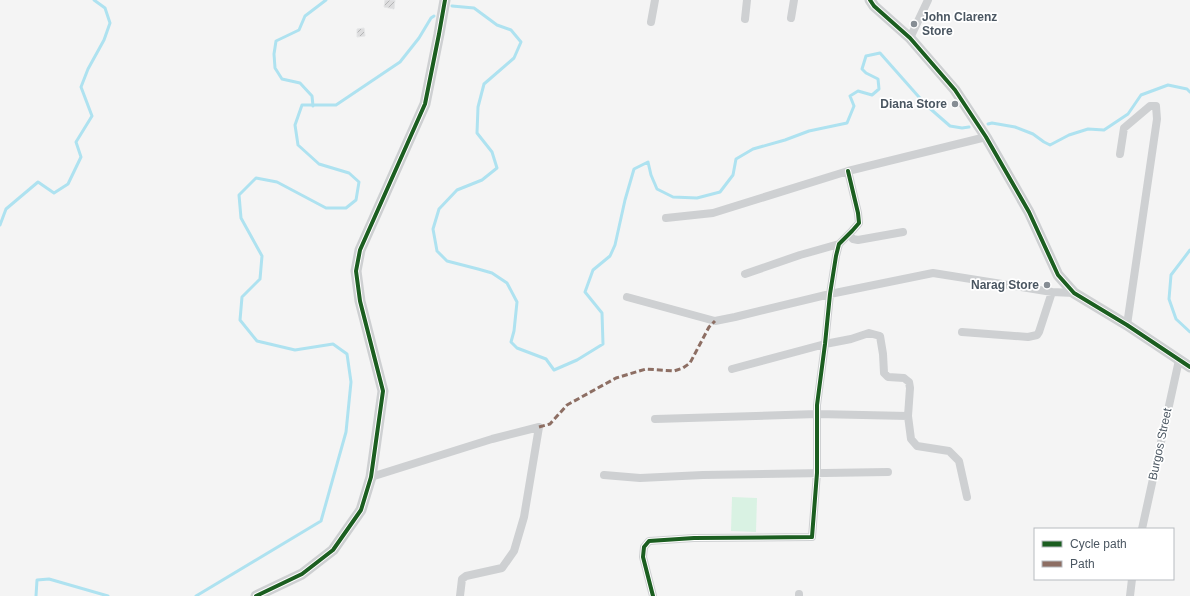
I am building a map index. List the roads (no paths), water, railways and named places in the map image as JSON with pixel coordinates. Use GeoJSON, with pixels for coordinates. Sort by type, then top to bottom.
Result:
{"type":"FeatureCollection","features":[{"type":"Feature","properties":{"kind":"street"},"geometry":{"type":"LineString","coordinates":[[256,596],[302,574],[333,550],[361,510],[371,476],[383,392],[360,300],[356,272],[360,250],[425,104],[445,0]]}},
{"type":"Feature","properties":{"kind":"street"},"geometry":{"type":"LineString","coordinates":[[652,22],[654,0]]}},
{"type":"Feature","properties":{"kind":"street"},"geometry":{"type":"LineString","coordinates":[[745,19],[747,0]]}},
{"type":"Feature","properties":{"kind":"street"},"geometry":{"type":"LineString","coordinates":[[791,18],[794,0]]}},
{"type":"Feature","properties":{"kind":"street"},"geometry":{"type":"LineString","coordinates":[[870,0],[874,6],[910,38],[955,90],[986,137],[1029,212],[1058,275],[1074,293],[1127,325],[1190,367]]}},
{"type":"Feature","properties":{"kind":"street"},"geometry":{"type":"LineString","coordinates":[[910,38],[928,0]]}},
{"type":"Feature","properties":{"kind":"street"},"geometry":{"type":"LineString","coordinates":[[1120,154],[1124,128],[1150,106],[1156,106],[1157,119],[1127,325]]}},
{"type":"Feature","properties":{"kind":"street"},"geometry":{"type":"LineString","coordinates":[[666,218],[713,213],[848,171],[986,137]]}},
{"type":"Feature","properties":{"kind":"street"},"geometry":{"type":"LineString","coordinates":[[745,274],[800,255],[839,244],[849,234],[858,223],[858,213],[848,171]]}},
{"type":"Feature","properties":{"kind":"street"},"geometry":{"type":"LineString","coordinates":[[849,234],[853,239],[858,240],[903,232]]}},
{"type":"Feature","properties":{"kind":"street"},"geometry":{"type":"LineString","coordinates":[[653,596],[643,557],[644,547],[649,541],[694,538],[812,537],[817,473],[817,414],[830,294],[839,244]]}},
{"type":"Feature","properties":{"kind":"street"},"geometry":{"type":"LineString","coordinates":[[627,297],[715,321],[830,294],[932,274],[1052,292],[1074,293]]}},
{"type":"Feature","properties":{"kind":"street"},"geometry":{"type":"LineString","coordinates":[[962,332],[1028,338],[1037,335],[1052,292]]}},
{"type":"Feature","properties":{"kind":"street"},"geometry":{"type":"LineString","coordinates":[[732,369],[825,344],[851,339],[869,333],[880,336],[884,354],[884,373],[888,377],[904,378],[909,382],[908,416],[911,439],[918,446],[949,451],[959,461],[967,497]]}},
{"type":"Feature","properties":{"kind":"street","name":"Burgos Street"},"geometry":{"type":"LineString","coordinates":[[1142,528],[1178,360]]}},
{"type":"Feature","properties":{"kind":"street"},"geometry":{"type":"LineString","coordinates":[[655,419],[817,414],[908,416]]}},
{"type":"Feature","properties":{"kind":"street"},"geometry":{"type":"LineString","coordinates":[[371,476],[492,439],[539,427],[524,517],[514,551],[502,568],[466,576],[462,579],[460,596]]}},
{"type":"Feature","properties":{"kind":"street"},"geometry":{"type":"LineString","coordinates":[[604,475],[640,478],[703,475],[888,472]]}},
{"type":"Feature","properties":{"kind":"street"},"geometry":{"type":"LineString","coordinates":[[1130,596],[1132,580]]}},
{"type":"Feature","properties":{"kind":"waterway"},"geometry":{"type":"LineString","coordinates":[[0,225],[6,209],[38,182],[54,193],[68,184],[81,157],[76,142],[92,116],[81,87],[88,69],[104,40],[110,23],[105,8],[94,0]]}},
{"type":"Feature","properties":{"kind":"waterway"},"geometry":{"type":"LineString","coordinates":[[313,106],[312,96],[300,83],[282,79],[275,68],[274,54],[276,41],[299,30],[305,16],[326,0]]}},
{"type":"Feature","properties":{"kind":"waterway"},"geometry":{"type":"LineString","coordinates":[[452,6],[474,8],[497,25],[511,30],[521,42],[514,58],[484,84],[478,107],[477,133],[492,152],[497,168],[482,180],[457,190],[439,209],[433,229],[437,251],[447,261],[492,273],[507,283],[517,302],[514,331],[511,342],[517,348],[546,359],[554,370],[577,360],[603,344],[602,313],[585,292],[593,270],[610,256],[615,245],[625,200],[634,169],[648,162],[651,175],[657,189],[673,197],[697,198],[720,192],[733,175],[736,159],[753,149],[785,140],[809,131],[847,123],[854,106],[850,96],[858,91],[872,95],[879,89],[878,79],[866,73],[862,69],[866,56],[880,53],[926,105],[950,126],[962,128],[969,127]]}},
{"type":"Feature","properties":{"kind":"waterway"},"geometry":{"type":"LineString","coordinates":[[196,596],[321,521],[346,432],[351,382],[347,354],[333,344],[295,350],[257,341],[240,320],[242,297],[260,279],[262,256],[241,218],[239,195],[256,178],[277,182],[326,208],[346,208],[356,200],[359,182],[349,173],[319,164],[298,145],[295,125],[302,105],[336,105],[400,62],[419,38],[431,18],[434,16]]}},
{"type":"Feature","properties":{"kind":"waterway"},"geometry":{"type":"LineString","coordinates":[[988,124],[992,123],[1015,127],[1033,134],[1050,145],[1069,135],[1088,129],[1104,130],[1128,114],[1141,95],[1168,85],[1187,89],[1190,92]]}},
{"type":"Feature","properties":{"kind":"waterway"},"geometry":{"type":"LineString","coordinates":[[1190,250],[1171,275],[1169,299],[1176,319],[1190,332]]}},
{"type":"Feature","properties":{"kind":"waterway"},"geometry":{"type":"LineString","coordinates":[[36,596],[37,580],[49,579],[108,596]]}},
{"type":"Feature","properties":{"kind":"place","name":"John Clarenz Store"},"geometry":{"type":"Point","coordinates":[914,24]}},
{"type":"Feature","properties":{"kind":"place","name":"Diana Store"},"geometry":{"type":"Point","coordinates":[955,104]}},
{"type":"Feature","properties":{"kind":"place","name":"Narag Store"},"geometry":{"type":"Point","coordinates":[1047,285]}}]}
